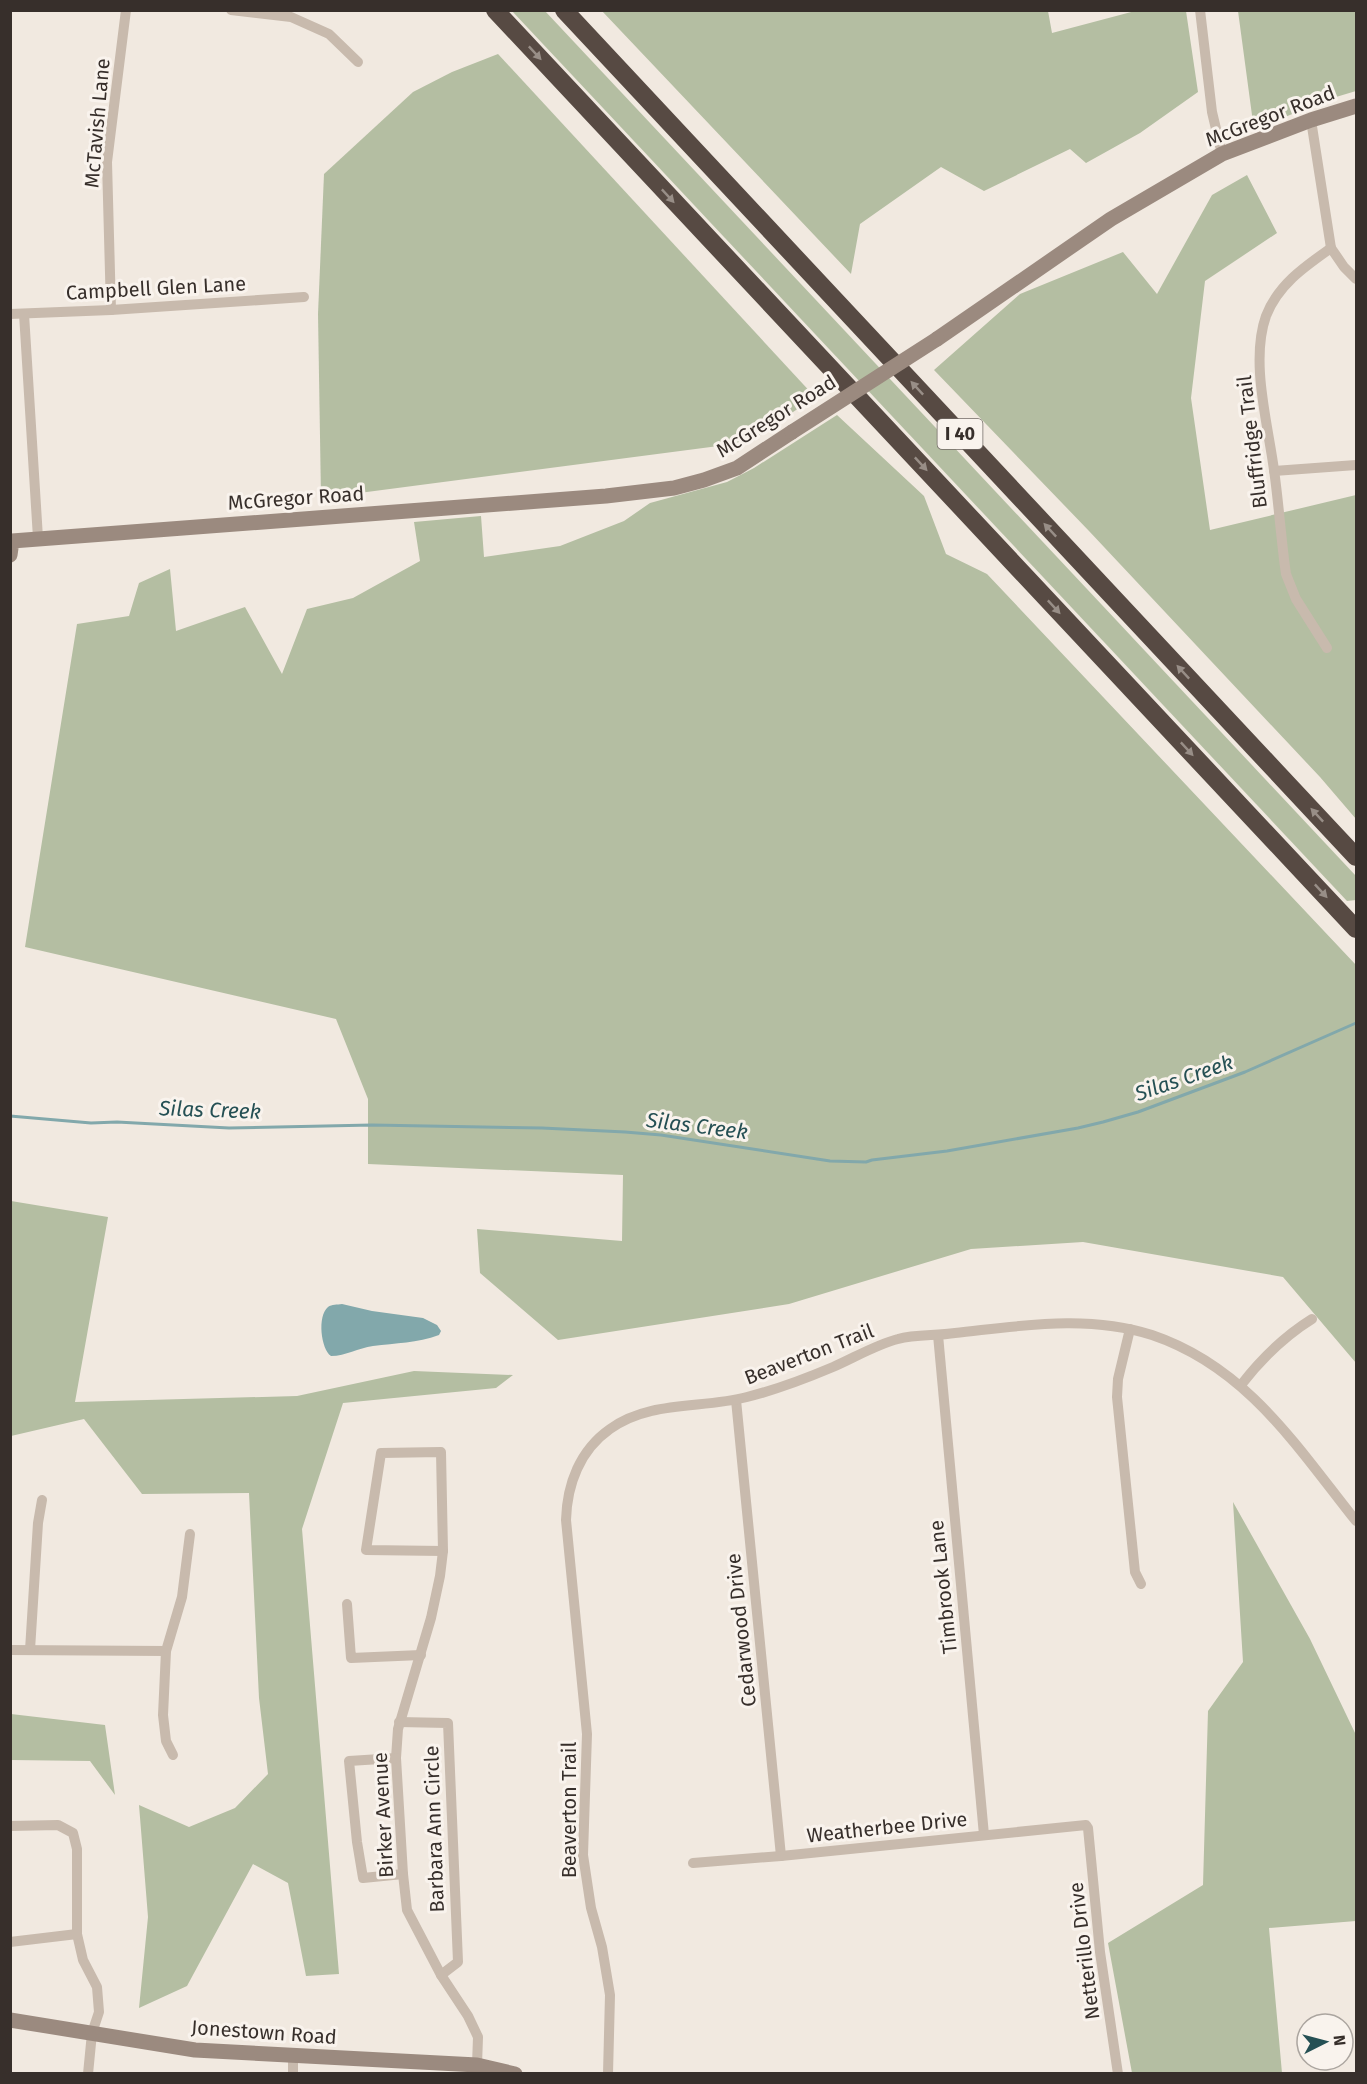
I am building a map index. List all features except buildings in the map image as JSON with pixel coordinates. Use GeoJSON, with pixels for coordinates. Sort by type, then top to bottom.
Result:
{"type":"FeatureCollection","features":[{"type":"Feature","properties":{"kind":"highway","name":"I 40"},"geometry":{"type":"LineString","coordinates":[[495,10],[1356,929]]}},
{"type":"Feature","properties":{"kind":"highway","name":"I 40"},"geometry":{"type":"LineString","coordinates":[[564,10],[1356,857]]}},
{"type":"Feature","properties":{"kind":"street","name":"McTavish Lane"},"geometry":{"type":"LineString","coordinates":[[111,310],[107,162],[126,10]]}},
{"type":"Feature","properties":{"kind":"street"},"geometry":{"type":"LineString","coordinates":[[231,10],[291,17],[329,34],[358,62]]}},
{"type":"Feature","properties":{"kind":"street"},"geometry":{"type":"LineString","coordinates":[[1200,10],[1212,112],[1222,154]]}},
{"type":"Feature","properties":{"kind":"street","name":"McGregor Road"},"geometry":{"type":"LineString","coordinates":[[11,545],[38,538],[606,496],[674,488],[704,480],[737,468],[937,339],[1111,219],[1222,154],[1311,120],[1356,106]]}},
{"type":"Feature","properties":{"kind":"street"},"geometry":{"type":"LineString","coordinates":[[1311,120],[1331,248],[1344,267],[1356,279]]}},
{"type":"Feature","properties":{"kind":"street","name":"Bluffridge Trail"},"geometry":{"type":"LineString","coordinates":[[1327,648],[1296,599],[1286,574],[1260,369],[1263,329],[1272,304],[1282,289],[1304,267],[1331,248]]}},
{"type":"Feature","properties":{"kind":"street","name":"Campbell Glen Lane"},"geometry":{"type":"LineString","coordinates":[[10,314],[111,310],[304,297]]}},
{"type":"Feature","properties":{"kind":"street"},"geometry":{"type":"LineString","coordinates":[[24,314],[38,538]]}},
{"type":"Feature","properties":{"kind":"street"},"geometry":{"type":"LineString","coordinates":[[1274,471],[1356,465]]}},
{"type":"Feature","properties":{"kind":"street"},"geometry":{"type":"LineString","coordinates":[[1241,1385],[1264,1356],[1280,1341],[1312,1319]]}},
{"type":"Feature","properties":{"kind":"street","name":"Beaverton Trail"},"geometry":{"type":"LineString","coordinates":[[608,2073],[610,1995],[602,1947],[591,1908],[583,1855],[587,1734],[568,1539],[568,1495],[573,1476],[582,1460],[597,1440],[612,1427],[645,1413],[667,1408],[750,1397],[832,1367],[869,1349],[900,1338],[1051,1323],[1098,1324],[1130,1329],[1179,1346],[1208,1361],[1241,1385],[1272,1415],[1356,1521]]}},
{"type":"Feature","properties":{"kind":"street"},"geometry":{"type":"LineString","coordinates":[[1130,1329],[1118,1379],[1117,1396],[1135,1572],[1142,1584]]}},
{"type":"Feature","properties":{"kind":"street","name":"Timbrook Lane"},"geometry":{"type":"LineString","coordinates":[[938,1335],[984,1835]]}},
{"type":"Feature","properties":{"kind":"street","name":"Cedarwood Drive"},"geometry":{"type":"LineString","coordinates":[[736,1400],[781,1856]]}},
{"type":"Feature","properties":{"kind":"street","name":"Birker Avenue"},"geometry":{"type":"LineString","coordinates":[[442,1551],[366,1550],[381,1453],[441,1452],[442,1551],[440,1576],[421,1655],[399,1722],[396,1758],[407,1910],[441,1975],[468,2016],[478,2037],[477,2065]]}},
{"type":"Feature","properties":{"kind":"street"},"geometry":{"type":"LineString","coordinates":[[30,1650],[38,1522],[42,1500]]}},
{"type":"Feature","properties":{"kind":"street"},"geometry":{"type":"LineString","coordinates":[[173,1755],[166,1740],[163,1715],[166,1651],[182,1597],[190,1534]]}},
{"type":"Feature","properties":{"kind":"street"},"geometry":{"type":"LineString","coordinates":[[347,1604],[351,1658],[421,1655]]}},
{"type":"Feature","properties":{"kind":"street"},"geometry":{"type":"LineString","coordinates":[[10,1650],[166,1651]]}},
{"type":"Feature","properties":{"kind":"street","name":"Barbara Ann Circle"},"geometry":{"type":"LineString","coordinates":[[399,1722],[448,1723],[458,1962],[441,1975]]}},
{"type":"Feature","properties":{"kind":"street"},"geometry":{"type":"LineString","coordinates":[[396,1758],[349,1761],[363,1878],[403,1874]]}},
{"type":"Feature","properties":{"kind":"street"},"geometry":{"type":"LineString","coordinates":[[10,1826],[58,1825],[73,1833],[77,1849],[77,1934],[83,1960],[97,1987],[99,2012],[92,2033],[88,2073]]}},
{"type":"Feature","properties":{"kind":"street","name":"Weatherbee Drive"},"geometry":{"type":"LineString","coordinates":[[693,1863],[1086,1825]]}},
{"type":"Feature","properties":{"kind":"street","name":"Netterillo Drive"},"geometry":{"type":"LineString","coordinates":[[1086,1825],[1100,1952],[1118,2073]]}},
{"type":"Feature","properties":{"kind":"street"},"geometry":{"type":"LineString","coordinates":[[10,1942],[77,1934]]}},
{"type":"Feature","properties":{"kind":"street","name":"Jonestown Road"},"geometry":{"type":"LineString","coordinates":[[10,2020],[195,2050],[477,2065],[515,2073]]}},
{"type":"Feature","properties":{"kind":"street"},"geometry":{"type":"LineString","coordinates":[[293,2056],[293,2073]]}},
{"type":"Feature","properties":{"kind":"green space"},"geometry":{"type":"Polygon","coordinates":[[[512,11],[545,11],[1356,876],[1356,900],[1347,901],[512,11]]]}},
{"type":"Feature","properties":{"kind":"green space"},"geometry":{"type":"Polygon","coordinates":[[[602,11],[1048,11],[1052,33],[1135,11],[1186,11],[1198,92],[1140,133],[1086,163],[1070,149],[984,191],[941,167],[860,224],[851,274],[602,11]]]}},
{"type":"Feature","properties":{"kind":"green space"},"geometry":{"type":"Polygon","coordinates":[[[1238,11],[1356,11],[1356,91],[1326,100],[1254,130],[1238,11]]]}},
{"type":"Feature","properties":{"kind":"green space"},"geometry":{"type":"Polygon","coordinates":[[[498,54],[815,397],[749,442],[321,498],[318,314],[324,174],[413,92],[452,72],[498,54]]]}},
{"type":"Feature","properties":{"kind":"green space"},"geometry":{"type":"Polygon","coordinates":[[[1247,175],[1277,233],[1205,281],[1191,398],[1210,530],[1356,495],[1356,819],[1320,777],[1089,531],[934,370],[1020,294],[1123,252],[1157,294],[1212,195],[1247,175]]]}},
{"type":"Feature","properties":{"kind":"green space"},"geometry":{"type":"Polygon","coordinates":[[[837,415],[924,496],[946,554],[987,574],[1356,965],[1356,1363],[1283,1277],[1083,1242],[971,1249],[789,1304],[558,1340],[480,1273],[477,1229],[622,1241],[623,1175],[368,1164],[368,1099],[336,1019],[25,947],[77,624],[129,616],[139,583],[170,569],[176,631],[245,607],[282,674],[307,609],[353,598],[420,561],[414,522],[481,516],[484,557],[560,546],[624,521],[650,503],[727,482],[754,468],[837,415]]]}},
{"type":"Feature","properties":{"kind":"green space"},"geometry":{"type":"Polygon","coordinates":[[[11,1201],[108,1217],[75,1402],[297,1396],[414,1371],[513,1375],[496,1388],[343,1403],[302,1529],[339,1974],[306,1976],[288,1883],[253,1864],[187,1986],[139,2008],[148,1917],[139,1805],[189,1827],[235,1808],[268,1774],[259,1698],[249,1493],[142,1494],[84,1419],[11,1436],[11,1201]]]}},
{"type":"Feature","properties":{"kind":"green space"},"geometry":{"type":"Polygon","coordinates":[[[1233,1502],[1310,1639],[1356,1735],[1356,1921],[1269,1928],[1282,2073],[1132,2073],[1108,1943],[1203,1885],[1208,1711],[1243,1662],[1233,1502]]]}},
{"type":"Feature","properties":{"kind":"green space"},"geometry":{"type":"Polygon","coordinates":[[[11,1714],[105,1725],[115,1795],[90,1761],[11,1760],[11,1714]]]}},
{"type":"Feature","properties":{"kind":"water"},"geometry":{"type":"Polygon","coordinates":[[[342,1304],[423,1318],[437,1325],[441,1331],[439,1335],[423,1340],[373,1346],[331,1356],[323,1340],[322,1317],[328,1307],[342,1304]]]}},
{"type":"Feature","properties":{"kind":"waterway","name":"Silas Creek"},"geometry":{"type":"LineString","coordinates":[[10,1116],[91,1123],[117,1122],[229,1128],[372,1125],[625,1132],[661,1135],[830,1161],[866,1162],[947,1151],[1103,1122],[1138,1112],[1245,1072],[1356,1023]]}}]}
